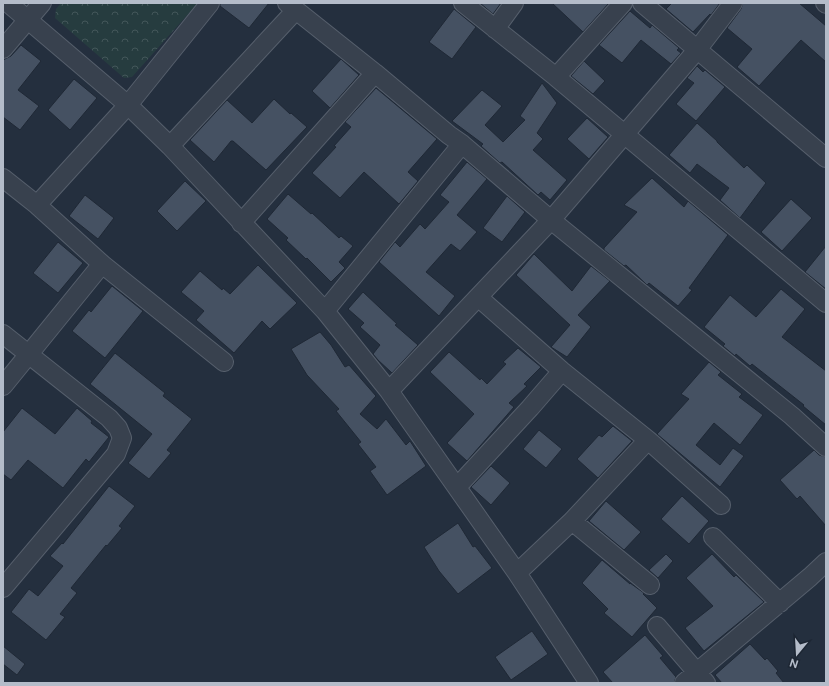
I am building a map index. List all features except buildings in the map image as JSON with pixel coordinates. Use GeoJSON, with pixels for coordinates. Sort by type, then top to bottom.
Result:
{"type":"FeatureCollection","features":[{"type":"Feature","properties":{"kind":"street"},"geometry":{"type":"LineString","coordinates":[[8,3],[128,105],[170,146],[325,311],[389,391],[517,573],[589,683]]}},
{"type":"Feature","properties":{"kind":"street"},"geometry":{"type":"LineString","coordinates":[[3,49],[42,3]]}},
{"type":"Feature","properties":{"kind":"street"},"geometry":{"type":"LineString","coordinates":[[37,205],[128,105],[210,3]]}},
{"type":"Feature","properties":{"kind":"street"},"geometry":{"type":"LineString","coordinates":[[462,3],[556,77],[826,303]]}},
{"type":"Feature","properties":{"kind":"street"},"geometry":{"type":"LineString","coordinates":[[495,29],[514,3]]}},
{"type":"Feature","properties":{"kind":"street"},"geometry":{"type":"LineString","coordinates":[[556,77],[623,3]]}},
{"type":"Feature","properties":{"kind":"street"},"geometry":{"type":"LineString","coordinates":[[642,3],[826,158]]}},
{"type":"Feature","properties":{"kind":"street"},"geometry":{"type":"LineString","coordinates":[[389,391],[551,220],[697,50],[733,3]]}},
{"type":"Feature","properties":{"kind":"street"},"geometry":{"type":"LineString","coordinates":[[170,146],[291,7],[462,144],[551,220],[792,416],[826,447]]}},
{"type":"Feature","properties":{"kind":"street"},"geometry":{"type":"LineString","coordinates":[[241,223],[375,73]]}},
{"type":"Feature","properties":{"kind":"street"},"geometry":{"type":"LineString","coordinates":[[325,311],[462,144]]}},
{"type":"Feature","properties":{"kind":"street"},"geometry":{"type":"LineString","coordinates":[[3,178],[37,205],[102,264],[224,362]]}},
{"type":"Feature","properties":{"kind":"street"},"geometry":{"type":"LineString","coordinates":[[3,386],[102,264]]}},
{"type":"Feature","properties":{"kind":"street"},"geometry":{"type":"LineString","coordinates":[[478,297],[562,371],[648,440],[721,505]]}},
{"type":"Feature","properties":{"kind":"street"},"geometry":{"type":"LineString","coordinates":[[3,334],[109,418],[118,428],[122,438],[116,454],[3,588]]}},
{"type":"Feature","properties":{"kind":"street"},"geometry":{"type":"LineString","coordinates":[[456,487],[530,408],[562,371]]}},
{"type":"Feature","properties":{"kind":"street"},"geometry":{"type":"LineString","coordinates":[[517,573],[572,521],[648,440]]}},
{"type":"Feature","properties":{"kind":"street"},"geometry":{"type":"LineString","coordinates":[[572,521],[650,585]]}},
{"type":"Feature","properties":{"kind":"street"},"geometry":{"type":"LineString","coordinates":[[713,537],[780,603]]}},
{"type":"Feature","properties":{"kind":"street"},"geometry":{"type":"LineString","coordinates":[[657,626],[695,680],[826,562]]}},
{"type":"Feature","properties":{"kind":"green space"},"geometry":{"type":"Polygon","coordinates":[[[61,3],[198,3],[132,77],[124,78],[55,18],[56,9],[61,3]]]}}]}
